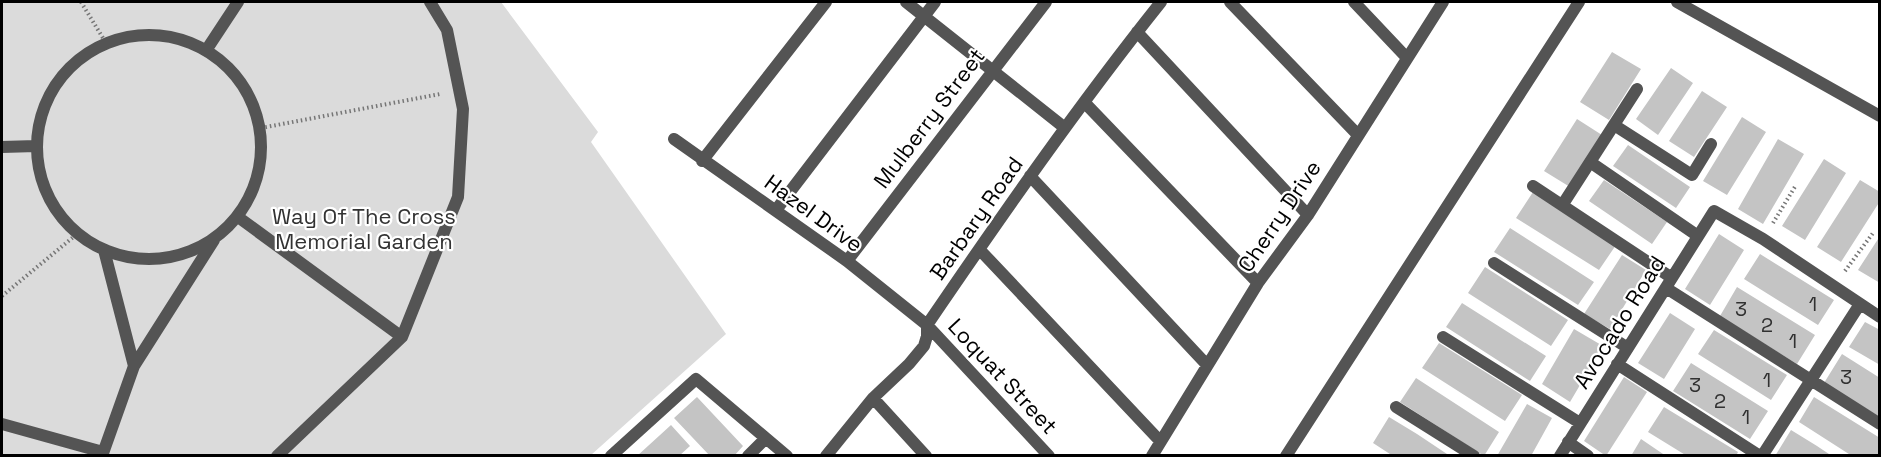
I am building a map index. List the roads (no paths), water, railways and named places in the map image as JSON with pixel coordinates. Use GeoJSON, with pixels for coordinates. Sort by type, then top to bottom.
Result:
{"type":"FeatureCollection","features":[{"type":"Feature","properties":{"kind":"street"},"geometry":{"type":"LineString","coordinates":[[207,49],[238,2]]}},
{"type":"Feature","properties":{"kind":"street"},"geometry":{"type":"LineString","coordinates":[[277,456],[402,337],[458,197],[463,109],[447,30],[430,2]]}},
{"type":"Feature","properties":{"kind":"street"},"geometry":{"type":"LineString","coordinates":[[702,161],[826,2]]}},
{"type":"Feature","properties":{"kind":"street"},"geometry":{"type":"LineString","coordinates":[[906,2],[1065,128]]}},
{"type":"Feature","properties":{"kind":"street"},"geometry":{"type":"LineString","coordinates":[[776,210],[935,2]]}},
{"type":"Feature","properties":{"kind":"street","name":"Mulberry Street"},"geometry":{"type":"LineString","coordinates":[[847,261],[1046,2]]}},
{"type":"Feature","properties":{"kind":"street","name":"Barbary Road"},"geometry":{"type":"LineString","coordinates":[[826,456],[873,398],[924,346],[927,325],[979,249],[1084,102],[1161,2]]}},
{"type":"Feature","properties":{"kind":"street"},"geometry":{"type":"LineString","coordinates":[[1230,2],[1358,135]]}},
{"type":"Feature","properties":{"kind":"street"},"geometry":{"type":"LineString","coordinates":[[1354,2],[1407,58]]}},
{"type":"Feature","properties":{"kind":"street","name":"Cherry Drive"},"geometry":{"type":"LineString","coordinates":[[1152,456],[1258,283],[1308,214],[1443,2]]}},
{"type":"Feature","properties":{"kind":"street"},"geometry":{"type":"LineString","coordinates":[[1286,456],[1579,2]]}},
{"type":"Feature","properties":{"kind":"street"},"geometry":{"type":"LineString","coordinates":[[1677,2],[1880,116]]}},
{"type":"Feature","properties":{"kind":"street"},"geometry":{"type":"LineString","coordinates":[[1137,32],[1308,214]]}},
{"type":"Feature","properties":{"kind":"street"},"geometry":{"type":"LineString","coordinates":[[2,424],[102,454],[134,366],[214,239],[238,217],[261,165],[261,128],[242,81],[207,49],[169,36],[131,36],[106,43],[85,55],[55,86],[39,127],[36,146],[41,180],[56,211],[77,234],[104,250],[129,258],[147,260],[179,256],[214,239]]}},
{"type":"Feature","properties":{"kind":"street"},"geometry":{"type":"LineString","coordinates":[[1563,204],[1637,89]]}},
{"type":"Feature","properties":{"kind":"street"},"geometry":{"type":"LineString","coordinates":[[1084,102],[1258,283]]}},
{"type":"Feature","properties":{"kind":"street"},"geometry":{"type":"LineString","coordinates":[[1614,125],[1692,175],[1711,144]]}},
{"type":"Feature","properties":{"kind":"street","name":"Hazel Drive"},"geometry":{"type":"LineString","coordinates":[[674,140],[847,261],[927,325]]}},
{"type":"Feature","properties":{"kind":"street"},"geometry":{"type":"LineString","coordinates":[[2,147],[36,146]]}},
{"type":"Feature","properties":{"kind":"street"},"geometry":{"type":"LineString","coordinates":[[1590,162],[1698,236]]}},
{"type":"Feature","properties":{"kind":"street"},"geometry":{"type":"LineString","coordinates":[[1030,177],[1207,365]]}},
{"type":"Feature","properties":{"kind":"street"},"geometry":{"type":"LineString","coordinates":[[1533,186],[1563,204],[1669,283],[1810,381],[1880,424]]}},
{"type":"Feature","properties":{"kind":"street","name":"Avocado Road"},"geometry":{"type":"LineString","coordinates":[[1560,456],[1714,211],[1763,239],[1860,304]]}},
{"type":"Feature","properties":{"kind":"street"},"geometry":{"type":"LineString","coordinates":[[238,217],[402,337]]}},
{"type":"Feature","properties":{"kind":"street"},"geometry":{"type":"LineString","coordinates":[[979,249],[1160,441]]}},
{"type":"Feature","properties":{"kind":"street"},"geometry":{"type":"LineString","coordinates":[[104,250],[134,366]]}},
{"type":"Feature","properties":{"kind":"street"},"geometry":{"type":"LineString","coordinates":[[1494,263],[1628,348]]}},
{"type":"Feature","properties":{"kind":"street"},"geometry":{"type":"LineString","coordinates":[[1617,364],[1761,456],[1860,304],[1880,317]]}},
{"type":"Feature","properties":{"kind":"street","name":"Loquat Street"},"geometry":{"type":"LineString","coordinates":[[927,325],[1049,456]]}},
{"type":"Feature","properties":{"kind":"street"},"geometry":{"type":"LineString","coordinates":[[1443,337],[1580,423]]}},
{"type":"Feature","properties":{"kind":"street"},"geometry":{"type":"LineString","coordinates":[[611,456],[696,379],[787,456]]}},
{"type":"Feature","properties":{"kind":"street"},"geometry":{"type":"LineString","coordinates":[[873,398],[926,456]]}},
{"type":"Feature","properties":{"kind":"street"},"geometry":{"type":"LineString","coordinates":[[1396,407],[1474,456]]}},
{"type":"Feature","properties":{"kind":"street"},"geometry":{"type":"LineString","coordinates":[[748,456],[765,439]]}},
{"type":"Feature","properties":{"kind":"street"},"geometry":{"type":"LineString","coordinates":[[1568,442],[1588,456]]}},
{"type":"Feature","properties":{"kind":"park label","name":"Way Of The Cross Memorial Garden"},"geometry":{"type":"Point","coordinates":[364,228]}}]}
